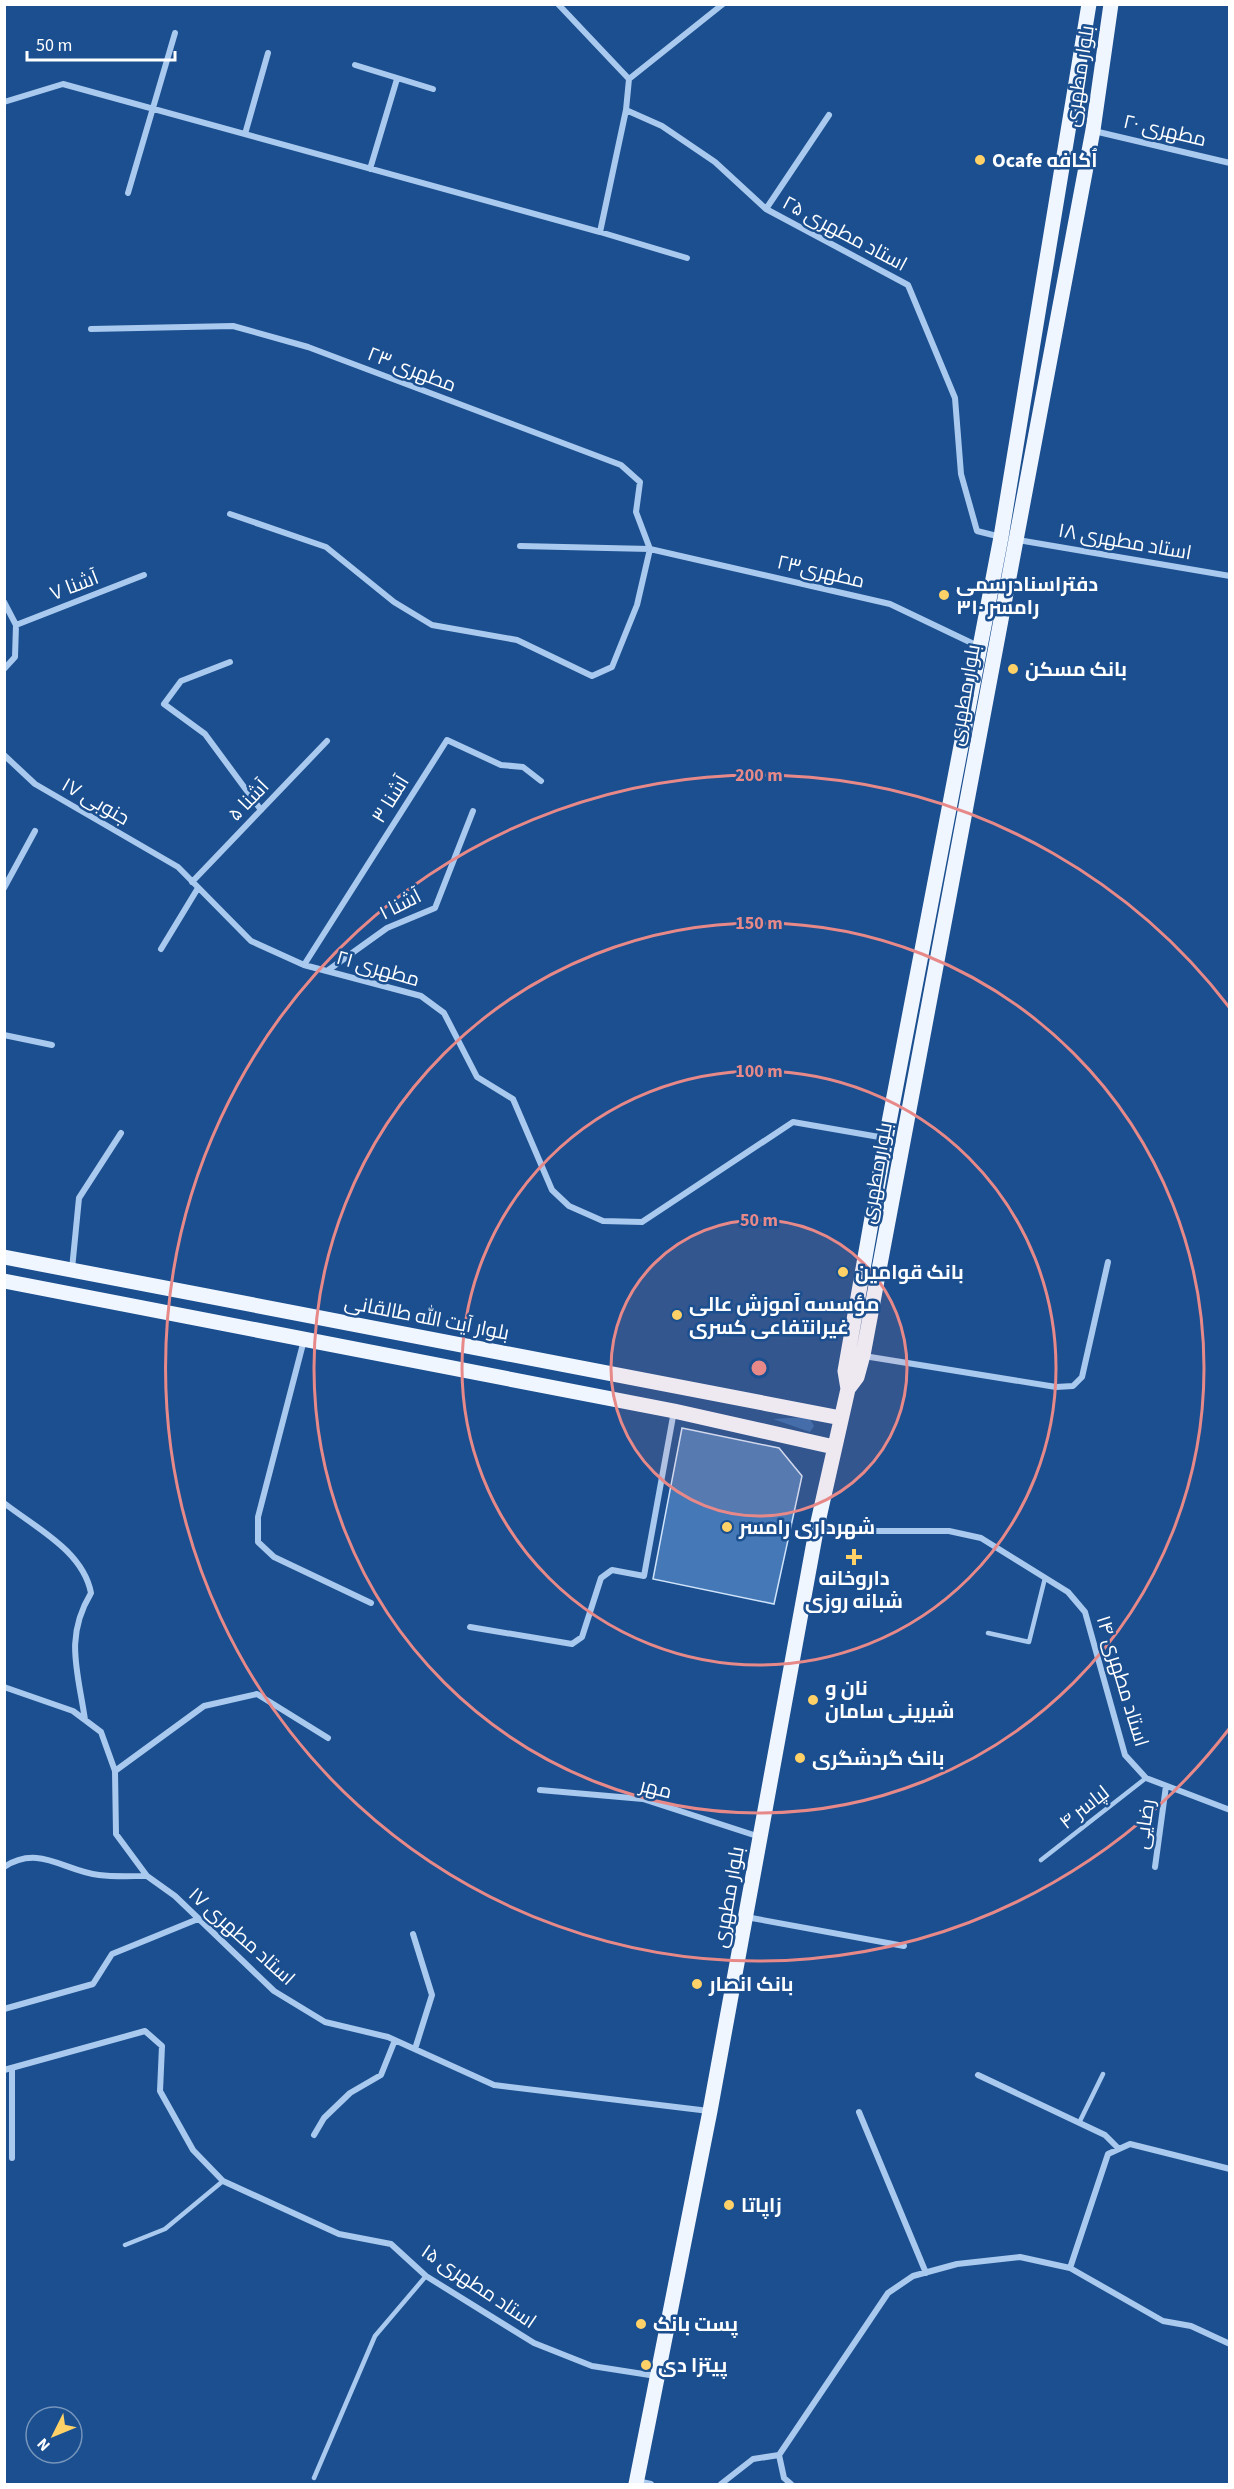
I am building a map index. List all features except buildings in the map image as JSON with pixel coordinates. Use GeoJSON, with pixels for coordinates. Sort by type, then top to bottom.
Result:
{"type":"FeatureCollection","features":[{"type":"Feature","properties":{"kind":"main road","name":"بلوار مطهری"},"geometry":{"type":"LineString","coordinates":[[848,1389],[857,1377],[863,1355],[886,1138],[978,646],[1008,538],[1089,4]]}},
{"type":"Feature","properties":{"kind":"main road","name":"بلوار مطهری"},"geometry":{"type":"LineString","coordinates":[[641,2483],[657,2376],[710,2111],[816,1531],[848,1389],[845,1371],[869,1285],[1008,538],[1093,130],[1111,4]]}},
{"type":"Feature","properties":{"kind":"main road","name":"بلوار آیت الله طالقانی"},"geometry":{"type":"LineString","coordinates":[[4,1257],[841,1418]]}},
{"type":"Feature","properties":{"kind":"main road"},"geometry":{"type":"LineString","coordinates":[[4,1281],[674,1410],[834,1448]]}},
{"type":"Feature","properties":{"kind":"main road"},"geometry":{"type":"LineString","coordinates":[[147,1309],[150,1285]]}},
{"type":"Feature","properties":{"kind":"street"},"geometry":{"type":"LineString","coordinates":[[558,4],[629,79]]}},
{"type":"Feature","properties":{"kind":"street"},"geometry":{"type":"LineString","coordinates":[[600,232],[626,110],[629,79],[723,4]]}},
{"type":"Feature","properties":{"kind":"street"},"geometry":{"type":"LineString","coordinates":[[128,193],[175,33]]}},
{"type":"Feature","properties":{"kind":"street"},"geometry":{"type":"LineString","coordinates":[[245,134],[268,53]]}},
{"type":"Feature","properties":{"kind":"street"},"geometry":{"type":"LineString","coordinates":[[356,65],[433,89]]}},
{"type":"Feature","properties":{"kind":"street"},"geometry":{"type":"LineString","coordinates":[[370,169],[397,79]]}},
{"type":"Feature","properties":{"kind":"street"},"geometry":{"type":"LineString","coordinates":[[4,102],[63,84],[687,258]]}},
{"type":"Feature","properties":{"kind":"street","name":"استاد مطهری ۲۵"},"geometry":{"type":"LineString","coordinates":[[626,110],[662,126],[716,162],[766,209],[908,285],[955,398],[961,474],[977,531],[1008,538]]}},
{"type":"Feature","properties":{"kind":"street"},"geometry":{"type":"LineString","coordinates":[[766,209],[829,115]]}},
{"type":"Feature","properties":{"kind":"street","name":"مطهری ۲۰"},"geometry":{"type":"LineString","coordinates":[[1093,130],[1230,163]]}},
{"type":"Feature","properties":{"kind":"street","name":"مطهری ۲۳"},"geometry":{"type":"LineString","coordinates":[[90,329],[233,326],[308,347],[621,465],[640,482],[636,512],[650,549]]}},
{"type":"Feature","properties":{"kind":"street"},"geometry":{"type":"LineString","coordinates":[[230,514],[326,547],[394,602],[432,625],[518,640],[592,676],[612,667],[637,605],[650,549]]}},
{"type":"Feature","properties":{"kind":"street","name":"استاد مطهری ۱۸"},"geometry":{"type":"LineString","coordinates":[[1008,538],[1230,576]]}},
{"type":"Feature","properties":{"kind":"street","name":"مطهری۲۳"},"geometry":{"type":"LineString","coordinates":[[520,546],[650,549],[890,604],[978,646]]}},
{"type":"Feature","properties":{"kind":"street","name":"آشنا ۷"},"geometry":{"type":"LineString","coordinates":[[16,625],[144,575]]}},
{"type":"Feature","properties":{"kind":"street"},"geometry":{"type":"LineString","coordinates":[[4,602],[16,625],[15,657],[4,669]]}},
{"type":"Feature","properties":{"kind":"street"},"geometry":{"type":"LineString","coordinates":[[230,662],[180,681],[164,704],[205,734],[261,810]]}},
{"type":"Feature","properties":{"kind":"street","name":"آشنا ۳"},"geometry":{"type":"LineString","coordinates":[[304,965],[447,740],[501,765],[523,767],[541,781]]}},
{"type":"Feature","properties":{"kind":"street","name":"آشنا ۵"},"geometry":{"type":"LineString","coordinates":[[192,882],[327,741]]}},
{"type":"Feature","properties":{"kind":"street","name":"جنوبی ۱۷"},"geometry":{"type":"LineString","coordinates":[[4,754],[35,784],[178,867]]}},
{"type":"Feature","properties":{"kind":"street","name":"آشنا ۱"},"geometry":{"type":"LineString","coordinates":[[327,971],[387,928],[435,908],[473,811]]}},
{"type":"Feature","properties":{"kind":"street"},"geometry":{"type":"LineString","coordinates":[[4,888],[35,831]]}},
{"type":"Feature","properties":{"kind":"street","name":"مطهری ۲۱"},"geometry":{"type":"LineString","coordinates":[[178,867],[251,941],[304,965],[421,996],[444,1013],[477,1077],[513,1099],[552,1190],[569,1206],[603,1221],[642,1222],[793,1122],[886,1138]]}},
{"type":"Feature","properties":{"kind":"street"},"geometry":{"type":"LineString","coordinates":[[162,949],[198,888]]}},
{"type":"Feature","properties":{"kind":"street"},"geometry":{"type":"LineString","coordinates":[[4,1035],[52,1045]]}},
{"type":"Feature","properties":{"kind":"street"},"geometry":{"type":"LineString","coordinates":[[72,1270],[79,1198],[121,1133]]}},
{"type":"Feature","properties":{"kind":"street"},"geometry":{"type":"LineString","coordinates":[[863,1355],[1056,1387],[1073,1386],[1082,1377],[1107,1262]]}},
{"type":"Feature","properties":{"kind":"street"},"geometry":{"type":"LineString","coordinates":[[304,1339],[258,1517],[258,1542],[274,1557],[371,1604]]}},
{"type":"Feature","properties":{"kind":"street"},"geometry":{"type":"LineString","coordinates":[[470,1627],[572,1644],[582,1637],[601,1578],[612,1570],[644,1576],[674,1410]]}},
{"type":"Feature","properties":{"kind":"street"},"geometry":{"type":"LineString","coordinates":[[4,1503],[74,1556],[88,1579],[91,1593],[79,1613],[74,1638],[85,1721]]}},
{"type":"Feature","properties":{"kind":"street","name":"استاد مطهری ۱۴"},"geometry":{"type":"LineString","coordinates":[[816,1531],[949,1531],[981,1538],[1068,1592],[1085,1611],[1125,1755],[1146,1778],[1230,1810]]}},
{"type":"Feature","properties":{"kind":"street","name":"استاد مطهری ۱۷"},"geometry":{"type":"LineString","coordinates":[[4,1687],[73,1711],[101,1732],[114,1771],[116,1834],[147,1876],[175,1896],[274,1991],[325,2022],[395,2040],[494,2085],[710,2111]]}},
{"type":"Feature","properties":{"kind":"street"},"geometry":{"type":"LineString","coordinates":[[114,1771],[204,1706],[257,1694],[328,1738]]}},
{"type":"Feature","properties":{"kind":"street","name":"رضایی"},"geometry":{"type":"LineString","coordinates":[[1155,1867],[1166,1786]]}},
{"type":"Feature","properties":{"kind":"street","name":"مهر"},"geometry":{"type":"LineString","coordinates":[[540,1791],[642,1799],[760,1837]]}},
{"type":"Feature","properties":{"kind":"street"},"geometry":{"type":"LineString","coordinates":[[4,1867],[18,1858],[47,1858],[97,1875],[147,1876]]}},
{"type":"Feature","properties":{"kind":"street"},"geometry":{"type":"LineString","coordinates":[[746,1917],[904,1946]]}},
{"type":"Feature","properties":{"kind":"street"},"geometry":{"type":"LineString","coordinates":[[4,2009],[93,1984],[112,1954],[198,1918]]}},
{"type":"Feature","properties":{"kind":"street"},"geometry":{"type":"LineString","coordinates":[[413,1934],[432,1995],[415,2049]]}},
{"type":"Feature","properties":{"kind":"street"},"geometry":{"type":"LineString","coordinates":[[4,2070],[145,2031],[162,2046],[160,2091],[193,2150],[223,2181]]}},
{"type":"Feature","properties":{"kind":"street"},"geometry":{"type":"LineString","coordinates":[[314,2135],[324,2118],[350,2093],[381,2075],[395,2040]]}},
{"type":"Feature","properties":{"kind":"street"},"geometry":{"type":"LineString","coordinates":[[12,2068],[12,2158]]}},
{"type":"Feature","properties":{"kind":"street"},"geometry":{"type":"LineString","coordinates":[[978,2074],[1105,2135],[1119,2150]]}},
{"type":"Feature","properties":{"kind":"street"},"geometry":{"type":"LineString","coordinates":[[859,2112],[926,2273]]}},
{"type":"Feature","properties":{"kind":"street"},"geometry":{"type":"LineString","coordinates":[[1070,2268],[1108,2154],[1130,2144],[1230,2169]]}},
{"type":"Feature","properties":{"kind":"street","name":"استاد مطهری ۱۵"},"geometry":{"type":"LineString","coordinates":[[223,2181],[339,2234],[391,2244],[426,2276],[534,2343],[592,2366],[657,2376]]}},
{"type":"Feature","properties":{"kind":"street"},"geometry":{"type":"LineString","coordinates":[[791,2484],[784,2478],[779,2455],[888,2293],[913,2276],[957,2264],[1020,2257],[1070,2268],[1163,2321],[1191,2326],[1230,2344]]}},
{"type":"Feature","properties":{"kind":"street"},"geometry":{"type":"LineString","coordinates":[[721,2484],[753,2459],[779,2455]]}},
{"type":"Feature","properties":{"kind":"lane"},"geometry":{"type":"LineString","coordinates":[[988,1633],[1029,1642],[1045,1578]]}},
{"type":"Feature","properties":{"kind":"lane","name":"لپاسر ۴"},"geometry":{"type":"LineString","coordinates":[[1041,1860],[1146,1778]]}},
{"type":"Feature","properties":{"kind":"lane"},"geometry":{"type":"LineString","coordinates":[[1079,2123],[1102,2074]]}},
{"type":"Feature","properties":{"kind":"lane"},"geometry":{"type":"LineString","coordinates":[[125,2245],[165,2229],[223,2181]]}},
{"type":"Feature","properties":{"kind":"lane"},"geometry":{"type":"LineString","coordinates":[[315,2478],[375,2336],[426,2276]]}},
{"type":"Feature","properties":{"kind":"shaded area"},"geometry":{"type":"Polygon","coordinates":[[[809,1417],[814,1426],[810,1432],[773,1419],[809,1417]]]}},
{"type":"Feature","properties":{"kind":"place","name":"Ocafe اُکافه"},"geometry":{"type":"Point","coordinates":[980,160]}},
{"type":"Feature","properties":{"kind":"place","name":"دفتراسنادرسمی ۳۱۰ رامسر"},"geometry":{"type":"Point","coordinates":[944,595]}},
{"type":"Feature","properties":{"kind":"place","name":"بانک مسکن"},"geometry":{"type":"Point","coordinates":[1013,669]}},
{"type":"Feature","properties":{"kind":"place","name":"بانک قوامین"},"geometry":{"type":"Point","coordinates":[843,1272]}},
{"type":"Feature","properties":{"kind":"place","name":"مؤسسه آموزش عالی غیرانتفاعی کسری"},"geometry":{"type":"Point","coordinates":[677,1315]}},
{"type":"Feature","properties":{"kind":"place","name":"شهرداری رامسر"},"geometry":{"type":"Point","coordinates":[727,1527]}},
{"type":"Feature","properties":{"kind":"place","name":"داروخانه شبانه روزی"},"geometry":{"type":"Point","coordinates":[854,1557]}},
{"type":"Feature","properties":{"kind":"place","name":"نان و شیرینی سامان"},"geometry":{"type":"Point","coordinates":[813,1700]}},
{"type":"Feature","properties":{"kind":"place","name":"بانک گردشگری"},"geometry":{"type":"Point","coordinates":[800,1758]}},
{"type":"Feature","properties":{"kind":"place","name":"بانک انصار"},"geometry":{"type":"Point","coordinates":[697,1984]}},
{"type":"Feature","properties":{"kind":"place","name":"زاپاتا"},"geometry":{"type":"Point","coordinates":[729,2205]}},
{"type":"Feature","properties":{"kind":"place","name":"پست بانک"},"geometry":{"type":"Point","coordinates":[641,2324]}},
{"type":"Feature","properties":{"kind":"place","name":"پیتزا دی"},"geometry":{"type":"Point","coordinates":[646,2365]}}]}
